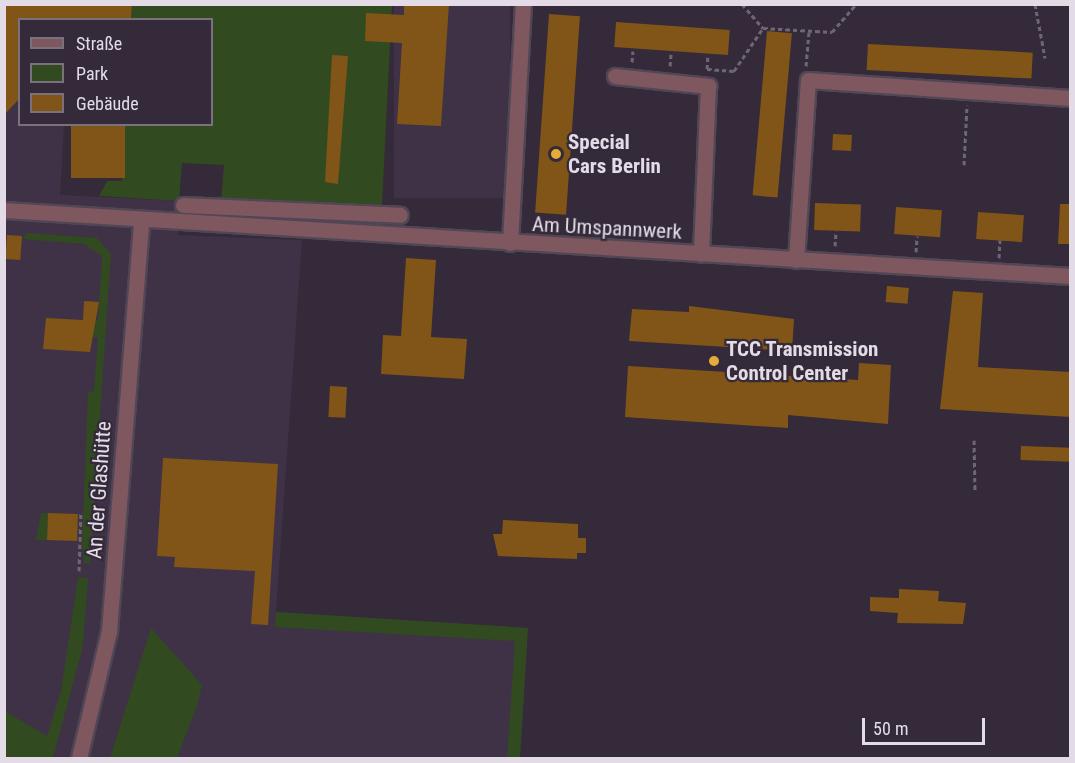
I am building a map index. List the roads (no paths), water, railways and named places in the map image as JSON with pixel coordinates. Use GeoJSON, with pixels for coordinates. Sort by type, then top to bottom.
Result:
{"type":"FeatureCollection","features":[{"type":"Feature","properties":{"kind":"street"},"geometry":{"type":"LineString","coordinates":[[510,243],[523,4]]}},
{"type":"Feature","properties":{"kind":"street"},"geometry":{"type":"LineString","coordinates":[[615,76],[702,81],[710,90],[701,254]]}},
{"type":"Feature","properties":{"kind":"street"},"geometry":{"type":"LineString","coordinates":[[796,260],[808,80],[1071,98]]}},
{"type":"Feature","properties":{"kind":"street"},"geometry":{"type":"LineString","coordinates":[[183,205],[400,215]]}},
{"type":"Feature","properties":{"kind":"street","name":"Am Umspannwerk"},"geometry":{"type":"LineString","coordinates":[[4,210],[1071,276]]}},
{"type":"Feature","properties":{"kind":"street","name":"An der Glashütte"},"geometry":{"type":"LineString","coordinates":[[79,759],[109,631],[141,220]]}},
{"type":"Feature","properties":{"kind":"place","name":"Special Cars Berlin"},"geometry":{"type":"Point","coordinates":[556,154]}},
{"type":"Feature","properties":{"kind":"place","name":"TCC Transmission Control Center"},"geometry":{"type":"Point","coordinates":[714,361]}}]}
